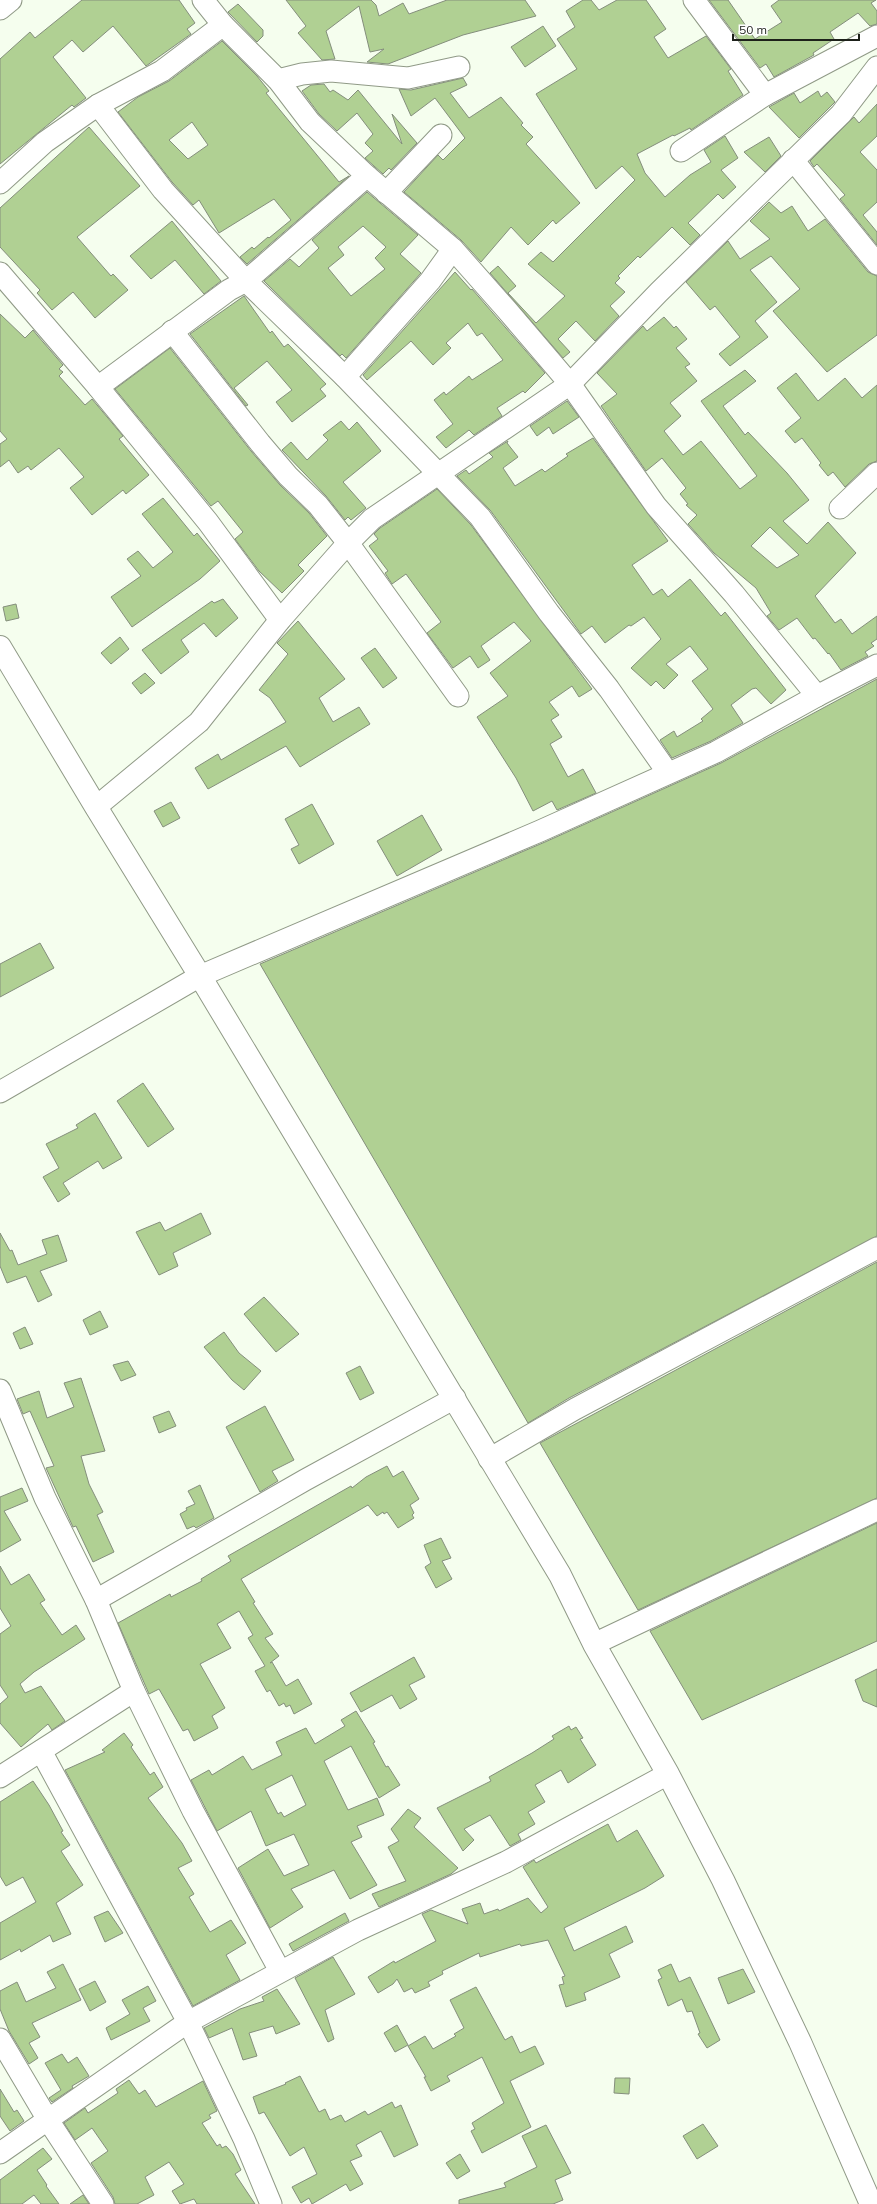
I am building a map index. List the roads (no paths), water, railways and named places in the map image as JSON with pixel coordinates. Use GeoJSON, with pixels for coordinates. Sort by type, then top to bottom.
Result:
{"type":"FeatureCollection","features":[{"type":"Feature","properties":{"kind":"highway"},"geometry":{"type":"LineString","coordinates":[[0,647],[200,976],[560,1575],[594,1644],[668,1774],[723,1880],[873,2201]]}},
{"type":"Feature","properties":{"kind":"street"},"geometry":{"type":"LineString","coordinates":[[0,9],[11,0]]}},
{"type":"Feature","properties":{"kind":"street"},"geometry":{"type":"LineString","coordinates":[[203,0],[223,25],[278,80],[310,122],[386,193],[453,249],[570,384],[656,506],[734,594],[817,696]]}},
{"type":"Feature","properties":{"kind":"street"},"geometry":{"type":"LineString","coordinates":[[694,0],[765,95]]}},
{"type":"Feature","properties":{"kind":"street"},"geometry":{"type":"LineString","coordinates":[[0,183],[45,142],[98,105],[162,71],[223,25]]}},
{"type":"Feature","properties":{"kind":"street"},"geometry":{"type":"LineString","coordinates":[[96,807],[199,722],[280,620],[348,543],[372,519],[570,384],[793,160],[841,114],[877,66],[875,37],[765,95],[681,151]]}},
{"type":"Feature","properties":{"kind":"street"},"geometry":{"type":"LineString","coordinates":[[278,80],[302,74],[331,71],[408,78],[459,67]]}},
{"type":"Feature","properties":{"kind":"street"},"geometry":{"type":"LineString","coordinates":[[98,105],[164,190],[246,281],[345,377],[480,516],[549,613],[610,689],[668,773]]}},
{"type":"Feature","properties":{"kind":"street"},"geometry":{"type":"LineString","coordinates":[[386,193],[442,135]]}},
{"type":"Feature","properties":{"kind":"street"},"geometry":{"type":"LineString","coordinates":[[793,160],[877,264]]}},
{"type":"Feature","properties":{"kind":"street"},"geometry":{"type":"LineString","coordinates":[[98,387],[229,290],[246,281],[367,176]]}},
{"type":"Feature","properties":{"kind":"street"},"geometry":{"type":"LineString","coordinates":[[345,377],[430,281],[453,249]]}},
{"type":"Feature","properties":{"kind":"street"},"geometry":{"type":"LineString","coordinates":[[0,273],[98,387],[208,522],[280,620]]}},
{"type":"Feature","properties":{"kind":"street"},"geometry":{"type":"LineString","coordinates":[[172,331],[260,443],[288,476],[318,505],[348,543],[458,696]]}},
{"type":"Feature","properties":{"kind":"street"},"geometry":{"type":"LineString","coordinates":[[840,508],[877,473]]}},
{"type":"Feature","properties":{"kind":"street"},"geometry":{"type":"LineString","coordinates":[[0,1092],[200,976],[540,831],[716,752],[817,696],[877,665]]}},
{"type":"Feature","properties":{"kind":"street"},"geometry":{"type":"LineString","coordinates":[[489,1459],[575,1409],[877,1248]]}},
{"type":"Feature","properties":{"kind":"street"},"geometry":{"type":"LineString","coordinates":[[0,1390],[45,1498],[96,1600],[134,1691],[193,1811],[280,1971]]}},
{"type":"Feature","properties":{"kind":"street"},"geometry":{"type":"LineString","coordinates":[[96,1600],[305,1480],[454,1398]]}},
{"type":"Feature","properties":{"kind":"street"},"geometry":{"type":"LineString","coordinates":[[594,1644],[877,1510]]}},
{"type":"Feature","properties":{"kind":"street"},"geometry":{"type":"LineString","coordinates":[[0,1777],[134,1691]]}},
{"type":"Feature","properties":{"kind":"street"},"geometry":{"type":"LineString","coordinates":[[41,1751],[188,2022],[244,2139],[271,2204]]}},
{"type":"Feature","properties":{"kind":"street"},"geometry":{"type":"LineString","coordinates":[[0,2154],[188,2022],[358,1930],[506,1862],[668,1774]]}},
{"type":"Feature","properties":{"kind":"street"},"geometry":{"type":"LineString","coordinates":[[0,2039],[48,2120],[102,2204]]}}]}
